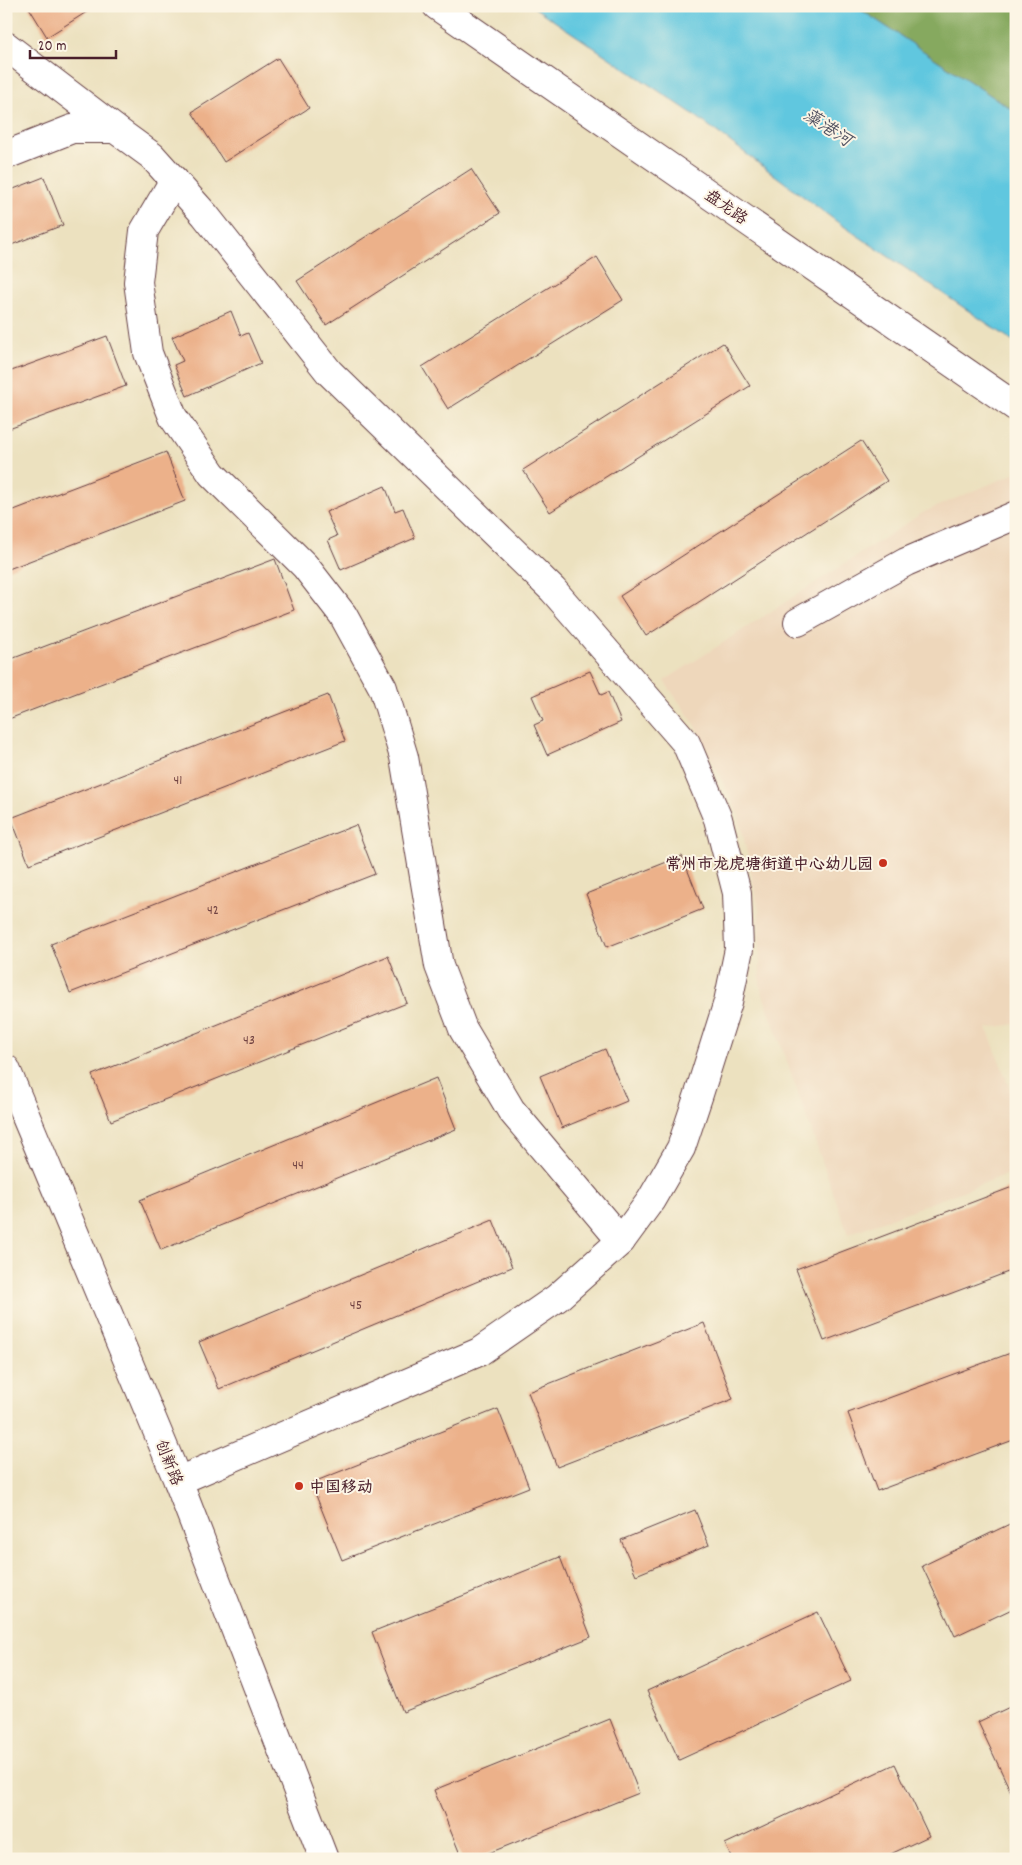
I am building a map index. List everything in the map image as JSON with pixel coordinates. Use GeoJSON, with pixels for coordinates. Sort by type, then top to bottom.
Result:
{"type":"FeatureCollection","features":[{"type":"Feature","properties":{"kind":"street","name":"盘龙路"},"geometry":{"type":"LineString","coordinates":[[437,6],[1016,407]]}},
{"type":"Feature","properties":{"kind":"street"},"geometry":{"type":"LineString","coordinates":[[6,46],[152,156],[205,215],[329,372],[553,590],[653,703],[686,742],[718,819],[737,893],[739,949],[728,1002],[681,1148],[651,1200],[621,1241],[557,1298],[479,1352],[178,1481]]}},
{"type":"Feature","properties":{"kind":"street"},"geometry":{"type":"LineString","coordinates":[[6,155],[72,129],[115,129]]}},
{"type":"Feature","properties":{"kind":"street"},"geometry":{"type":"LineString","coordinates":[[174,180],[144,231],[138,282],[148,353],[173,417],[212,474],[305,566],[343,616],[383,688],[404,757],[439,966],[463,1029],[511,1110],[621,1241]]}},
{"type":"Feature","properties":{"kind":"street"},"geometry":{"type":"LineString","coordinates":[[798,622],[906,562],[1016,515]]}},
{"type":"Feature","properties":{"kind":"street","name":"创新路"},"geometry":{"type":"LineString","coordinates":[[6,1069],[178,1481],[324,1859]]}},
{"type":"Feature","properties":{"kind":"shaded area","name":"常州市龙虎塘街道中心幼儿园"},"geometry":{"type":"Polygon","coordinates":[[[1016,473],[1016,1024],[987,1028],[1016,1105],[1016,1171],[848,1234],[760,986],[759,910],[739,816],[696,726],[664,681],[924,512],[1016,473]]]}},
{"type":"Feature","properties":{"kind":"green space"},"geometry":{"type":"Polygon","coordinates":[[[855,6],[1016,6],[1016,112],[855,6]]]}},
{"type":"Feature","properties":{"kind":"water","name":"藻港河"},"geometry":{"type":"Polygon","coordinates":[[[532,6],[855,6],[1016,112],[1016,343],[836,221],[693,114],[532,6]]]}},
{"type":"Feature","properties":{"kind":"building"},"geometry":{"type":"Polygon","coordinates":[[[28,6],[96,6],[47,37],[28,6]]]}},
{"type":"Feature","properties":{"kind":"building"},"geometry":{"type":"Polygon","coordinates":[[[278,58],[309,108],[224,162],[192,112],[278,58]]]}},
{"type":"Feature","properties":{"kind":"building"},"geometry":{"type":"Polygon","coordinates":[[[471,169],[500,213],[326,325],[297,281],[471,169]]]}},
{"type":"Feature","properties":{"kind":"building"},"geometry":{"type":"Polygon","coordinates":[[[44,177],[63,225],[6,247],[6,192],[44,177]]]}},
{"type":"Feature","properties":{"kind":"building"},"geometry":{"type":"Polygon","coordinates":[[[597,257],[623,300],[448,409],[422,367],[597,257]]]}},
{"type":"Feature","properties":{"kind":"building"},"geometry":{"type":"Polygon","coordinates":[[[231,311],[241,336],[248,333],[261,363],[187,396],[174,365],[183,361],[172,337],[231,311]]]}},
{"type":"Feature","properties":{"kind":"building"},"geometry":{"type":"Polygon","coordinates":[[[107,336],[126,386],[6,430],[6,373],[107,336]]]}},
{"type":"Feature","properties":{"kind":"building"},"geometry":{"type":"Polygon","coordinates":[[[723,343],[750,386],[550,512],[523,470],[723,343]]]}},
{"type":"Feature","properties":{"kind":"building"},"geometry":{"type":"Polygon","coordinates":[[[861,441],[887,481],[646,636],[620,596],[861,441]]]}},
{"type":"Feature","properties":{"kind":"building"},"geometry":{"type":"Polygon","coordinates":[[[166,452],[185,501],[6,570],[6,513],[166,452]]]}},
{"type":"Feature","properties":{"kind":"building"},"geometry":{"type":"Polygon","coordinates":[[[385,486],[395,511],[403,508],[415,538],[341,570],[328,540],[337,536],[326,512],[385,486]]]}},
{"type":"Feature","properties":{"kind":"building"},"geometry":{"type":"Polygon","coordinates":[[[275,559],[294,610],[6,720],[6,661],[275,559]]]}},
{"type":"Feature","properties":{"kind":"building"},"geometry":{"type":"Polygon","coordinates":[[[590,671],[601,695],[608,692],[621,722],[547,755],[534,725],[543,721],[532,696],[590,671]]]}},
{"type":"Feature","properties":{"kind":"building"},"geometry":{"type":"Polygon","coordinates":[[[328,695],[345,741],[29,864],[11,818],[328,695]]]}},
{"type":"Feature","properties":{"kind":"building"},"geometry":{"type":"Polygon","coordinates":[[[356,825],[375,874],[70,993],[51,944],[356,825]]]}},
{"type":"Feature","properties":{"kind":"building"},"geometry":{"type":"Polygon","coordinates":[[[682,856],[703,909],[607,947],[586,894],[682,856]]]}},
{"type":"Feature","properties":{"kind":"building"},"geometry":{"type":"Polygon","coordinates":[[[388,956],[407,1003],[111,1121],[92,1075],[388,956]]]}},
{"type":"Feature","properties":{"kind":"building"},"geometry":{"type":"Polygon","coordinates":[[[605,1049],[627,1101],[562,1128],[540,1076],[605,1049]]]}},
{"type":"Feature","properties":{"kind":"building"},"geometry":{"type":"Polygon","coordinates":[[[436,1078],[456,1129],[161,1250],[140,1200],[436,1078]]]}},
{"type":"Feature","properties":{"kind":"building"},"geometry":{"type":"Polygon","coordinates":[[[1015,1186],[1016,1269],[824,1341],[796,1269],[1015,1186]]]}},
{"type":"Feature","properties":{"kind":"building"},"geometry":{"type":"Polygon","coordinates":[[[493,1220],[512,1267],[219,1389],[199,1342],[493,1220]]]}},
{"type":"Feature","properties":{"kind":"building"},"geometry":{"type":"Polygon","coordinates":[[[704,1323],[733,1399],[557,1467],[528,1392],[704,1323]]]}},
{"type":"Feature","properties":{"kind":"building"},"geometry":{"type":"Polygon","coordinates":[[[1016,1351],[1016,1439],[877,1491],[848,1413],[1016,1351]]]}},
{"type":"Feature","properties":{"kind":"building"},"geometry":{"type":"Polygon","coordinates":[[[498,1409],[529,1487],[342,1560],[311,1483],[498,1409]]]}},
{"type":"Feature","properties":{"kind":"building"},"geometry":{"type":"Polygon","coordinates":[[[695,1510],[709,1545],[636,1575],[621,1540],[695,1510]]]}},
{"type":"Feature","properties":{"kind":"building"},"geometry":{"type":"Polygon","coordinates":[[[1016,1521],[1016,1607],[955,1636],[922,1566],[1016,1521]]]}},
{"type":"Feature","properties":{"kind":"building"},"geometry":{"type":"Polygon","coordinates":[[[560,1557],[591,1637],[403,1712],[372,1632],[560,1557]]]}},
{"type":"Feature","properties":{"kind":"building"},"geometry":{"type":"Polygon","coordinates":[[[818,1612],[851,1681],[679,1760],[647,1691],[818,1612]]]}},
{"type":"Feature","properties":{"kind":"building"},"geometry":{"type":"Polygon","coordinates":[[[1016,1704],[1016,1790],[1011,1792],[978,1722],[1016,1704]]]}},
{"type":"Feature","properties":{"kind":"building"},"geometry":{"type":"Polygon","coordinates":[[[610,1719],[639,1793],[474,1859],[462,1859],[434,1790],[610,1719]]]}},
{"type":"Feature","properties":{"kind":"building"},"geometry":{"type":"Polygon","coordinates":[[[895,1764],[929,1836],[880,1859],[732,1859],[725,1844],[895,1764]]]}},
{"type":"Feature","properties":{"kind":"place","name":"常州市龙虎塘街道中心幼儿园"},"geometry":{"type":"Point","coordinates":[883,863]}},
{"type":"Feature","properties":{"kind":"place","name":"中国移动"},"geometry":{"type":"Point","coordinates":[299,1486]}}]}
